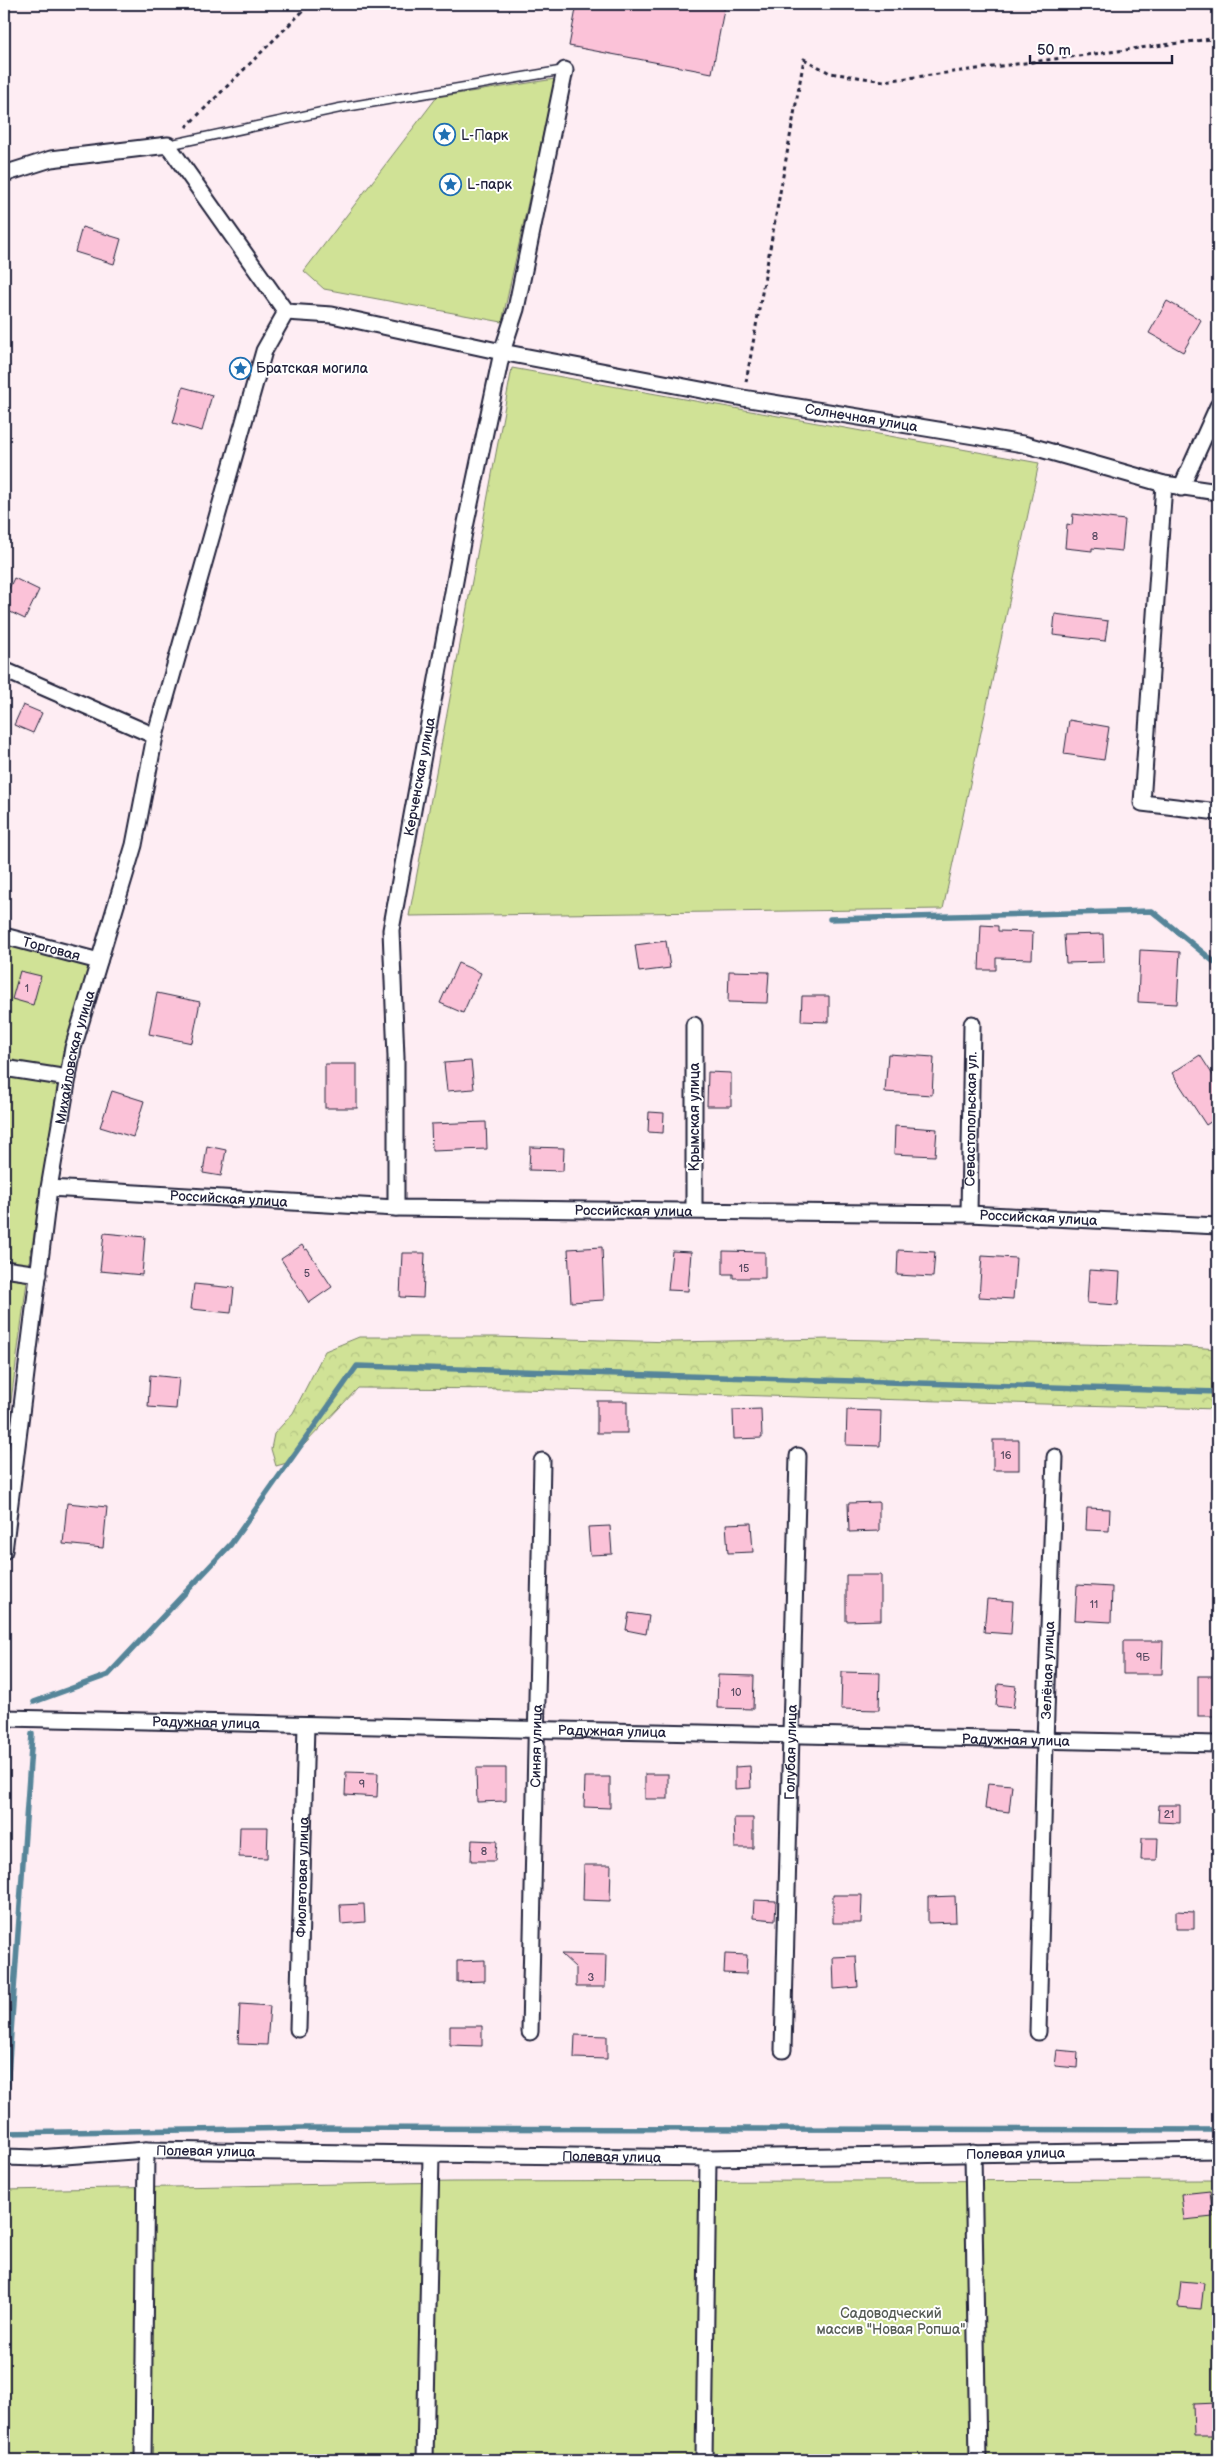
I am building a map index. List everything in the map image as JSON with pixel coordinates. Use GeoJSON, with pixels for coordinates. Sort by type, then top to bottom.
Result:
{"type":"FeatureCollection","features":[{"type":"Feature","properties":{"kind":"street","name":"Керченская улица"},"geometry":{"type":"LineString","coordinates":[[396,1208],[396,1057],[391,930],[464,532],[502,352],[516,309],[565,70]]}},
{"type":"Feature","properties":{"kind":"street"},"geometry":{"type":"LineString","coordinates":[[4,174],[50,159],[168,145],[286,312]]}},
{"type":"Feature","properties":{"kind":"street","name":"Солнечная улица"},"geometry":{"type":"LineString","coordinates":[[286,312],[332,316],[502,352],[743,398],[1023,444],[1164,484],[1218,492]]}},
{"type":"Feature","properties":{"kind":"street","name":"Михайловская улица"},"geometry":{"type":"LineString","coordinates":[[4,1551],[9,1469],[49,1188],[73,1048],[134,845],[155,736],[264,351],[286,312]]}},
{"type":"Feature","properties":{"kind":"street"},"geometry":{"type":"LineString","coordinates":[[1181,488],[1218,406]]}},
{"type":"Feature","properties":{"kind":"street"},"geometry":{"type":"LineString","coordinates":[[1164,484],[1142,802],[1218,812]]}},
{"type":"Feature","properties":{"kind":"street"},"geometry":{"type":"LineString","coordinates":[[4,670],[155,736]]}},
{"type":"Feature","properties":{"kind":"street","name":"Торговая"},"geometry":{"type":"LineString","coordinates":[[4,936],[99,960]]}},
{"type":"Feature","properties":{"kind":"street","name":"Севастопольская ул."},"geometry":{"type":"LineString","coordinates":[[969,1214],[972,1024]]}},
{"type":"Feature","properties":{"kind":"street","name":"Крымская улица"},"geometry":{"type":"LineString","coordinates":[[694,1025],[694,1210]]}},
{"type":"Feature","properties":{"kind":"street"},"geometry":{"type":"LineString","coordinates":[[4,1068],[68,1078]]}},
{"type":"Feature","properties":{"kind":"street","name":"Российская улица"},"geometry":{"type":"LineString","coordinates":[[49,1188],[396,1208],[969,1214],[1218,1226]]}},
{"type":"Feature","properties":{"kind":"street"},"geometry":{"type":"LineString","coordinates":[[4,1269],[38,1274]]}},
{"type":"Feature","properties":{"kind":"street","name":"Голубая улица"},"geometry":{"type":"LineString","coordinates":[[783,2050],[789,1735],[798,1456]]}},
{"type":"Feature","properties":{"kind":"street","name":"Зелёная улица"},"geometry":{"type":"LineString","coordinates":[[1038,2032],[1045,1740],[1055,1457]]}},
{"type":"Feature","properties":{"kind":"street","name":"Синяя улица"},"geometry":{"type":"LineString","coordinates":[[530,2032],[542,1461]]}},
{"type":"Feature","properties":{"kind":"street","name":"Радужная улица"},"geometry":{"type":"LineString","coordinates":[[4,1718],[1218,1744]]}},
{"type":"Feature","properties":{"kind":"street","name":"Фиолетовая улица"},"geometry":{"type":"LineString","coordinates":[[298,2029],[306,1725]]}},
{"type":"Feature","properties":{"kind":"street"},"geometry":{"type":"LineString","coordinates":[[143,2460],[146,2150]]}},
{"type":"Feature","properties":{"kind":"street","name":"Полевая улица"},"geometry":{"type":"LineString","coordinates":[[4,2157],[38,2158],[146,2150],[708,2158],[1218,2150]]}},
{"type":"Feature","properties":{"kind":"street"},"geometry":{"type":"LineString","coordinates":[[973,2153],[978,2460]]}},
{"type":"Feature","properties":{"kind":"street"},"geometry":{"type":"LineString","coordinates":[[425,2460],[431,2155]]}},
{"type":"Feature","properties":{"kind":"street"},"geometry":{"type":"LineString","coordinates":[[704,2460],[708,2158]]}},
{"type":"Feature","properties":{"kind":"lane"},"geometry":{"type":"LineString","coordinates":[[168,145],[340,108],[565,70]]}},
{"type":"Feature","properties":{"kind":"path"},"geometry":{"type":"LineString","coordinates":[[168,145],[310,4]]}},
{"type":"Feature","properties":{"kind":"path"},"geometry":{"type":"LineString","coordinates":[[743,398],[804,59],[830,73],[884,81],[1218,38]]}},
{"type":"Feature","properties":{"kind":"green space","name":"L-парк"},"geometry":{"type":"Polygon","coordinates":[[[555,79],[502,322],[324,289],[304,271],[437,97],[555,79]]]}},
{"type":"Feature","properties":{"kind":"green space"},"geometry":{"type":"Polygon","coordinates":[[[512,368],[1039,463],[943,909],[409,916],[512,368]]]}},
{"type":"Feature","properties":{"kind":"green space"},"geometry":{"type":"Polygon","coordinates":[[[4,943],[90,965],[63,1051],[30,1259],[4,1453],[4,943]]]}},
{"type":"Feature","properties":{"kind":"green space"},"geometry":{"type":"Polygon","coordinates":[[[359,1337],[495,1337],[673,1342],[830,1339],[1176,1346],[1218,1349],[1218,1409],[523,1389],[358,1388],[287,1463],[276,1466],[271,1449],[274,1434],[293,1413],[325,1351],[359,1337]]]}},
{"type":"Feature","properties":{"kind":"green space","name":"Садоводческий массив \"Новая Ропша\""},"geometry":{"type":"Polygon","coordinates":[[[1218,2180],[1218,2460],[4,2460],[4,2190],[452,2182],[1218,2180]]]}},
{"type":"Feature","properties":{"kind":"building"},"geometry":{"type":"Polygon","coordinates":[[[577,4],[725,4],[712,73],[569,46],[577,4]]]}},
{"type":"Feature","properties":{"kind":"building"},"geometry":{"type":"Polygon","coordinates":[[[82,227],[121,239],[114,264],[75,252],[82,227]]]}},
{"type":"Feature","properties":{"kind":"building"},"geometry":{"type":"Polygon","coordinates":[[[1167,301],[1201,320],[1183,352],[1149,333],[1167,301]]]}},
{"type":"Feature","properties":{"kind":"building"},"geometry":{"type":"Polygon","coordinates":[[[183,387],[212,395],[202,431],[173,423],[183,387]]]}},
{"type":"Feature","properties":{"kind":"building"},"geometry":{"type":"Polygon","coordinates":[[[1073,514],[1125,520],[1122,551],[1092,548],[1092,551],[1065,548],[1067,524],[1072,525],[1073,514]]]}},
{"type":"Feature","properties":{"kind":"building"},"geometry":{"type":"Polygon","coordinates":[[[14,578],[39,590],[25,619],[4,609],[4,599],[14,578]]]}},
{"type":"Feature","properties":{"kind":"building"},"geometry":{"type":"Polygon","coordinates":[[[1055,614],[1108,621],[1105,641],[1053,635],[1055,614]]]}},
{"type":"Feature","properties":{"kind":"building"},"geometry":{"type":"Polygon","coordinates":[[[23,705],[42,713],[33,733],[14,725],[23,705]]]}},
{"type":"Feature","properties":{"kind":"building"},"geometry":{"type":"Polygon","coordinates":[[[1069,720],[1109,727],[1104,760],[1064,754],[1069,720]]]}},
{"type":"Feature","properties":{"kind":"building"},"geometry":{"type":"Polygon","coordinates":[[[981,925],[998,926],[998,931],[1033,932],[1032,959],[996,958],[996,970],[979,970],[981,925]]]}},
{"type":"Feature","properties":{"kind":"building"},"geometry":{"type":"Polygon","coordinates":[[[1103,934],[1104,962],[1066,963],[1064,935],[1103,934]]]}},
{"type":"Feature","properties":{"kind":"building"},"geometry":{"type":"Polygon","coordinates":[[[666,941],[670,968],[639,972],[635,945],[666,941]]]}},
{"type":"Feature","properties":{"kind":"building"},"geometry":{"type":"Polygon","coordinates":[[[1140,950],[1180,952],[1177,1004],[1138,1002],[1140,950]]]}},
{"type":"Feature","properties":{"kind":"building"},"geometry":{"type":"Polygon","coordinates":[[[458,963],[481,973],[463,1013],[440,1003],[458,963]]]}},
{"type":"Feature","properties":{"kind":"building"},"geometry":{"type":"Polygon","coordinates":[[[20,971],[41,976],[33,1005],[12,999],[20,971]]]}},
{"type":"Feature","properties":{"kind":"building"},"geometry":{"type":"Polygon","coordinates":[[[729,971],[769,972],[767,1003],[728,1002],[729,971]]]}},
{"type":"Feature","properties":{"kind":"building"},"geometry":{"type":"Polygon","coordinates":[[[157,993],[200,1002],[192,1043],[149,1034],[157,993]]]}},
{"type":"Feature","properties":{"kind":"building"},"geometry":{"type":"Polygon","coordinates":[[[802,996],[829,996],[829,1022],[801,1021],[802,996]]]}},
{"type":"Feature","properties":{"kind":"building"},"geometry":{"type":"Polygon","coordinates":[[[888,1054],[934,1057],[932,1095],[885,1092],[888,1054]]]}},
{"type":"Feature","properties":{"kind":"building"},"geometry":{"type":"Polygon","coordinates":[[[1200,1055],[1218,1083],[1218,1117],[1206,1125],[1172,1073],[1200,1055]]]}},
{"type":"Feature","properties":{"kind":"building"},"geometry":{"type":"Polygon","coordinates":[[[471,1061],[474,1089],[447,1091],[444,1063],[471,1061]]]}},
{"type":"Feature","properties":{"kind":"building"},"geometry":{"type":"Polygon","coordinates":[[[325,1064],[357,1064],[357,1108],[325,1108],[325,1064]]]}},
{"type":"Feature","properties":{"kind":"building"},"geometry":{"type":"Polygon","coordinates":[[[708,1072],[731,1073],[731,1106],[707,1106],[708,1072]]]}},
{"type":"Feature","properties":{"kind":"building"},"geometry":{"type":"Polygon","coordinates":[[[112,1091],[144,1101],[133,1137],[100,1127],[112,1091]]]}},
{"type":"Feature","properties":{"kind":"building"},"geometry":{"type":"Polygon","coordinates":[[[649,1112],[664,1113],[663,1133],[648,1132],[649,1112]]]}},
{"type":"Feature","properties":{"kind":"building"},"geometry":{"type":"Polygon","coordinates":[[[486,1122],[487,1149],[432,1151],[431,1124],[486,1122]]]}},
{"type":"Feature","properties":{"kind":"building"},"geometry":{"type":"Polygon","coordinates":[[[895,1126],[937,1129],[935,1156],[894,1154],[895,1126]]]}},
{"type":"Feature","properties":{"kind":"building"},"geometry":{"type":"Polygon","coordinates":[[[207,1146],[226,1150],[221,1176],[203,1173],[207,1146]]]}},
{"type":"Feature","properties":{"kind":"building"},"geometry":{"type":"Polygon","coordinates":[[[530,1147],[564,1148],[563,1171],[529,1170],[530,1147]]]}},
{"type":"Feature","properties":{"kind":"building"},"geometry":{"type":"Polygon","coordinates":[[[104,1233],[145,1237],[142,1275],[100,1271],[104,1233]]]}},
{"type":"Feature","properties":{"kind":"building"},"geometry":{"type":"Polygon","coordinates":[[[302,1245],[305,1250],[307,1249],[332,1287],[309,1303],[281,1259],[302,1245]]]}},
{"type":"Feature","properties":{"kind":"building"},"geometry":{"type":"Polygon","coordinates":[[[602,1247],[604,1300],[571,1302],[568,1249],[602,1247]]]}},
{"type":"Feature","properties":{"kind":"building"},"geometry":{"type":"Polygon","coordinates":[[[898,1250],[935,1252],[933,1277],[897,1275],[898,1250]]]}},
{"type":"Feature","properties":{"kind":"building"},"geometry":{"type":"Polygon","coordinates":[[[672,1251],[691,1252],[688,1291],[668,1290],[672,1251]]]}},
{"type":"Feature","properties":{"kind":"building"},"geometry":{"type":"Polygon","coordinates":[[[723,1251],[765,1252],[765,1278],[733,1278],[733,1274],[723,1274],[723,1251]]]}},
{"type":"Feature","properties":{"kind":"building"},"geometry":{"type":"Polygon","coordinates":[[[402,1253],[425,1253],[423,1298],[400,1297],[402,1253]]]}},
{"type":"Feature","properties":{"kind":"building"},"geometry":{"type":"Polygon","coordinates":[[[982,1256],[1016,1258],[1013,1299],[979,1297],[982,1256]]]}},
{"type":"Feature","properties":{"kind":"building"},"geometry":{"type":"Polygon","coordinates":[[[1089,1270],[1120,1272],[1118,1305],[1087,1303],[1089,1270]]]}},
{"type":"Feature","properties":{"kind":"building"},"geometry":{"type":"Polygon","coordinates":[[[194,1284],[234,1288],[231,1313],[191,1309],[194,1284]]]}},
{"type":"Feature","properties":{"kind":"building"},"geometry":{"type":"Polygon","coordinates":[[[150,1375],[179,1378],[176,1409],[148,1407],[150,1375]]]}},
{"type":"Feature","properties":{"kind":"building"},"geometry":{"type":"Polygon","coordinates":[[[597,1401],[627,1401],[627,1433],[597,1433],[597,1401]]]}},
{"type":"Feature","properties":{"kind":"building"},"geometry":{"type":"Polygon","coordinates":[[[761,1409],[762,1438],[734,1439],[733,1410],[761,1409]]]}},
{"type":"Feature","properties":{"kind":"building"},"geometry":{"type":"Polygon","coordinates":[[[847,1410],[881,1411],[880,1446],[846,1445],[847,1410]]]}},
{"type":"Feature","properties":{"kind":"building"},"geometry":{"type":"Polygon","coordinates":[[[993,1440],[1019,1440],[1019,1470],[993,1470],[993,1440]]]}},
{"type":"Feature","properties":{"kind":"building"},"geometry":{"type":"Polygon","coordinates":[[[879,1502],[879,1531],[849,1532],[848,1503],[879,1502]]]}},
{"type":"Feature","properties":{"kind":"building"},"geometry":{"type":"Polygon","coordinates":[[[67,1503],[107,1507],[103,1548],[63,1544],[67,1503]]]}},
{"type":"Feature","properties":{"kind":"building"},"geometry":{"type":"Polygon","coordinates":[[[1087,1508],[1110,1509],[1109,1531],[1086,1530],[1087,1508]]]}},
{"type":"Feature","properties":{"kind":"building"},"geometry":{"type":"Polygon","coordinates":[[[751,1523],[753,1552],[728,1553],[726,1524],[751,1523]]]}},
{"type":"Feature","properties":{"kind":"building"},"geometry":{"type":"Polygon","coordinates":[[[610,1526],[612,1554],[590,1555],[588,1527],[610,1526]]]}},
{"type":"Feature","properties":{"kind":"building"},"geometry":{"type":"Polygon","coordinates":[[[846,1575],[881,1575],[881,1620],[846,1621],[846,1575]]]}},
{"type":"Feature","properties":{"kind":"building"},"geometry":{"type":"Polygon","coordinates":[[[1077,1585],[1112,1587],[1111,1622],[1075,1620],[1077,1585]]]}},
{"type":"Feature","properties":{"kind":"building"},"geometry":{"type":"Polygon","coordinates":[[[987,1599],[1013,1601],[1011,1634],[984,1632],[987,1599]]]}},
{"type":"Feature","properties":{"kind":"building"},"geometry":{"type":"Polygon","coordinates":[[[629,1613],[649,1616],[646,1634],[626,1630],[629,1613]]]}},
{"type":"Feature","properties":{"kind":"building"},"geometry":{"type":"Polygon","coordinates":[[[1123,1641],[1163,1641],[1162,1674],[1123,1674],[1123,1641]]]}},
{"type":"Feature","properties":{"kind":"building"},"geometry":{"type":"Polygon","coordinates":[[[842,1672],[880,1673],[879,1710],[841,1709],[842,1672]]]}},
{"type":"Feature","properties":{"kind":"building"},"geometry":{"type":"Polygon","coordinates":[[[718,1675],[754,1676],[753,1709],[717,1708],[718,1675]]]}},
{"type":"Feature","properties":{"kind":"building"},"geometry":{"type":"Polygon","coordinates":[[[1198,1676],[1218,1676],[1218,1716],[1198,1716],[1198,1676]]]}},
{"type":"Feature","properties":{"kind":"building"},"geometry":{"type":"Polygon","coordinates":[[[998,1684],[1016,1686],[1013,1708],[996,1706],[998,1684]]]}},
{"type":"Feature","properties":{"kind":"building"},"geometry":{"type":"Polygon","coordinates":[[[750,1766],[751,1788],[735,1789],[735,1767],[750,1766]]]}},
{"type":"Feature","properties":{"kind":"building"},"geometry":{"type":"Polygon","coordinates":[[[476,1768],[506,1768],[506,1801],[477,1802],[476,1768]]]}},
{"type":"Feature","properties":{"kind":"building"},"geometry":{"type":"Polygon","coordinates":[[[346,1772],[378,1773],[377,1797],[345,1795],[346,1772]]]}},
{"type":"Feature","properties":{"kind":"building"},"geometry":{"type":"Polygon","coordinates":[[[645,1774],[668,1774],[668,1799],[645,1799],[645,1774]]]}},
{"type":"Feature","properties":{"kind":"building"},"geometry":{"type":"Polygon","coordinates":[[[585,1777],[610,1777],[610,1808],[584,1807],[585,1777]]]}},
{"type":"Feature","properties":{"kind":"building"},"geometry":{"type":"Polygon","coordinates":[[[988,1783],[1012,1785],[1009,1812],[985,1809],[988,1783]]]}},
{"type":"Feature","properties":{"kind":"building"},"geometry":{"type":"Polygon","coordinates":[[[1159,1805],[1180,1805],[1180,1823],[1158,1822],[1159,1805]]]}},
{"type":"Feature","properties":{"kind":"building"},"geometry":{"type":"Polygon","coordinates":[[[734,1818],[753,1818],[753,1848],[735,1848],[734,1818]]]}},
{"type":"Feature","properties":{"kind":"building"},"geometry":{"type":"Polygon","coordinates":[[[240,1827],[268,1827],[267,1858],[239,1857],[240,1827]]]}},
{"type":"Feature","properties":{"kind":"building"},"geometry":{"type":"Polygon","coordinates":[[[1142,1838],[1158,1838],[1157,1860],[1141,1860],[1142,1838]]]}},
{"type":"Feature","properties":{"kind":"building"},"geometry":{"type":"Polygon","coordinates":[[[472,1840],[497,1841],[495,1861],[471,1861],[472,1840]]]}},
{"type":"Feature","properties":{"kind":"building"},"geometry":{"type":"Polygon","coordinates":[[[584,1865],[611,1865],[610,1901],[583,1900],[584,1865]]]}},
{"type":"Feature","properties":{"kind":"building"},"geometry":{"type":"Polygon","coordinates":[[[833,1895],[862,1895],[861,1923],[833,1923],[833,1895]]]}},
{"type":"Feature","properties":{"kind":"building"},"geometry":{"type":"Polygon","coordinates":[[[955,1896],[956,1922],[928,1923],[928,1897],[955,1896]]]}},
{"type":"Feature","properties":{"kind":"building"},"geometry":{"type":"Polygon","coordinates":[[[754,1900],[776,1901],[775,1920],[753,1918],[754,1900]]]}},
{"type":"Feature","properties":{"kind":"building"},"geometry":{"type":"Polygon","coordinates":[[[364,1904],[365,1922],[341,1924],[340,1905],[364,1904]]]}},
{"type":"Feature","properties":{"kind":"building"},"geometry":{"type":"Polygon","coordinates":[[[1176,1911],[1194,1912],[1194,1929],[1176,1929],[1176,1911]]]}},
{"type":"Feature","properties":{"kind":"building"},"geometry":{"type":"Polygon","coordinates":[[[561,1954],[606,1955],[605,1987],[576,1987],[576,1968],[561,1954]]]}},
{"type":"Feature","properties":{"kind":"building"},"geometry":{"type":"Polygon","coordinates":[[[725,1954],[747,1955],[746,1974],[724,1973],[725,1954]]]}},
{"type":"Feature","properties":{"kind":"building"},"geometry":{"type":"Polygon","coordinates":[[[856,1956],[858,1987],[834,1989],[833,1957],[856,1956]]]}},
{"type":"Feature","properties":{"kind":"building"},"geometry":{"type":"Polygon","coordinates":[[[485,1960],[485,1981],[457,1982],[457,1961],[485,1960]]]}},
{"type":"Feature","properties":{"kind":"building"},"geometry":{"type":"Polygon","coordinates":[[[240,2004],[270,2006],[267,2045],[238,2044],[240,2004]]]}},
{"type":"Feature","properties":{"kind":"building"},"geometry":{"type":"Polygon","coordinates":[[[450,2026],[482,2026],[482,2046],[450,2045],[450,2026]]]}},
{"type":"Feature","properties":{"kind":"building"},"geometry":{"type":"Polygon","coordinates":[[[575,2035],[607,2036],[607,2059],[574,2058],[575,2035]]]}},
{"type":"Feature","properties":{"kind":"building"},"geometry":{"type":"Polygon","coordinates":[[[1057,2050],[1078,2052],[1077,2068],[1055,2066],[1057,2050]]]}},
{"type":"Feature","properties":{"kind":"building"},"geometry":{"type":"Polygon","coordinates":[[[1210,2191],[1213,2217],[1184,2220],[1181,2194],[1210,2191]]]}},
{"type":"Feature","properties":{"kind":"building"},"geometry":{"type":"Polygon","coordinates":[[[1181,2281],[1204,2283],[1201,2309],[1178,2307],[1181,2281]]]}},
{"type":"Feature","properties":{"kind":"building"},"geometry":{"type":"Polygon","coordinates":[[[1216,2403],[1216,2436],[1194,2436],[1193,2404],[1216,2403]]]}},
{"type":"Feature","properties":{"kind":"waterway"},"geometry":{"type":"LineString","coordinates":[[830,919],[1152,911],[1218,965]]}},
{"type":"Feature","properties":{"kind":"waterway"},"geometry":{"type":"LineString","coordinates":[[34,1702],[108,1675],[231,1544],[357,1366],[1218,1392]]}},
{"type":"Feature","properties":{"kind":"waterway"},"geometry":{"type":"LineString","coordinates":[[4,2132],[32,1734]]}},
{"type":"Feature","properties":{"kind":"waterway"},"geometry":{"type":"LineString","coordinates":[[4,2133],[303,2128],[1218,2130]]}},
{"type":"Feature","properties":{"kind":"place","name":"L-Парк"},"geometry":{"type":"Point","coordinates":[445,135]}},
{"type":"Feature","properties":{"kind":"place","name":"L-парк"},"geometry":{"type":"Point","coordinates":[451,184]}},
{"type":"Feature","properties":{"kind":"place","name":"Братская могила"},"geometry":{"type":"Point","coordinates":[240,368]}}]}
